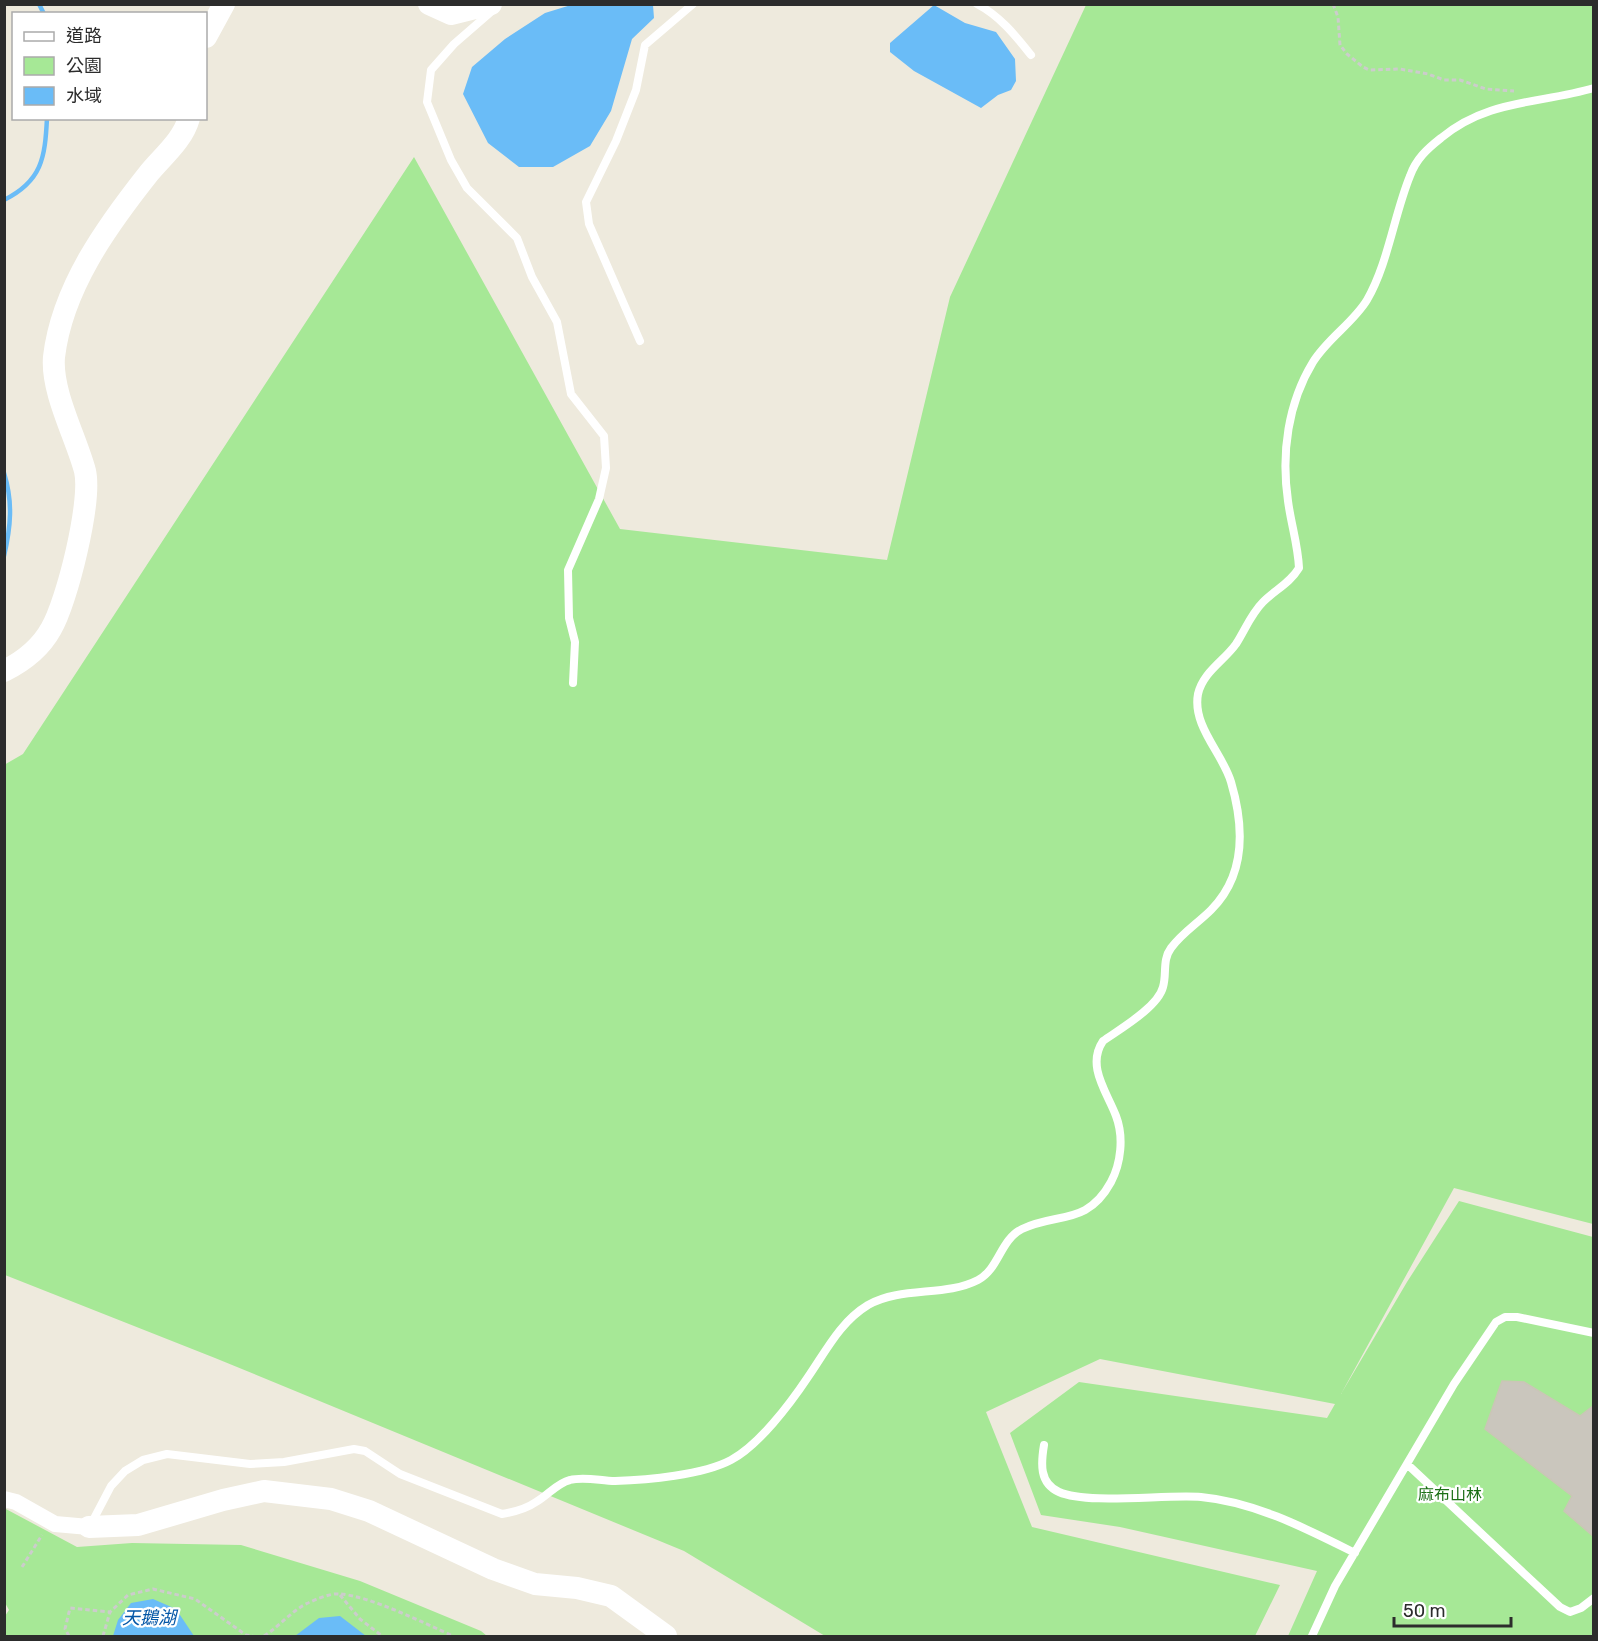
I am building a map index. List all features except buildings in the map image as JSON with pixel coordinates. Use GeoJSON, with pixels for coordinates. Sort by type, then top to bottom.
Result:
{"type":"FeatureCollection","features":[{"type":"Feature","properties":{"kind":"street"},"geometry":{"type":"LineString","coordinates":[[207,35],[224,4]]}},
{"type":"Feature","properties":{"kind":"street"},"geometry":{"type":"LineString","coordinates":[[429,4],[452,14],[491,4]]}},
{"type":"Feature","properties":{"kind":"street"},"geometry":{"type":"LineString","coordinates":[[4,671],[21,663],[39,647],[52,628],[63,603],[86,501],[85,472],[53,371],[66,306],[78,280],[111,224],[178,140],[188,120]]}},
{"type":"Feature","properties":{"kind":"street"},"geometry":{"type":"LineString","coordinates":[[4,1499],[16,1502],[55,1524],[89,1527],[138,1525],[223,1500],[264,1491],[331,1499],[369,1511],[493,1569],[535,1584],[577,1588],[611,1596],[666,1636]]}},
{"type":"Feature","properties":{"kind":"lane"},"geometry":{"type":"LineString","coordinates":[[498,4],[454,44],[431,70],[427,102],[451,160],[467,188],[517,238],[532,277],[557,322],[571,394],[604,435],[607,443],[606,468],[599,499],[568,570],[569,618],[575,642],[573,683]]}},
{"type":"Feature","properties":{"kind":"lane"},"geometry":{"type":"LineString","coordinates":[[640,341],[589,224],[586,202],[616,141],[636,90],[645,45],[693,4]]}},
{"type":"Feature","properties":{"kind":"lane"},"geometry":{"type":"LineString","coordinates":[[977,4],[995,15],[1009,28],[1030,55]]}},
{"type":"Feature","properties":{"kind":"lane"},"geometry":{"type":"LineString","coordinates":[[89,1527],[111,1486],[125,1471],[143,1460],[167,1454],[250,1464],[284,1462],[354,1449],[365,1451],[400,1474],[491,1512],[502,1514],[536,1503],[568,1480],[615,1481],[711,1468],[731,1460],[775,1419],[851,1317],[870,1305],[893,1295],[978,1280],[986,1275],[1004,1245],[1021,1230],[1086,1211],[1110,1183],[1119,1161],[1121,1142],[1117,1118],[1098,1072],[1097,1050],[1103,1041],[1159,998],[1164,986],[1166,958],[1170,949],[1213,908],[1227,889],[1235,869],[1242,838],[1240,815],[1230,779],[1204,729],[1198,697],[1205,678],[1235,645],[1261,604],[1294,577],[1299,568],[1284,459],[1287,431],[1303,381],[1315,360],[1367,300],[1409,177],[1424,152],[1453,128],[1484,112],[1532,99],[1572,94],[1593,88]]}},
{"type":"Feature","properties":{"kind":"lane"},"geometry":{"type":"LineString","coordinates":[[1311,1636],[1335,1586],[1479,1344],[1496,1322],[1505,1317],[1517,1317],[1593,1333]]}},
{"type":"Feature","properties":{"kind":"lane"},"geometry":{"type":"LineString","coordinates":[[1044,1445],[1041,1463],[1046,1481],[1060,1492],[1093,1496],[1201,1497],[1241,1504],[1302,1527],[1355,1553]]}},
{"type":"Feature","properties":{"kind":"lane"},"geometry":{"type":"LineString","coordinates":[[1407,1464],[1560,1607],[1570,1612],[1581,1608],[1593,1598]]}},
{"type":"Feature","properties":{"kind":"path"},"geometry":{"type":"LineString","coordinates":[[1334,4],[1338,17],[1340,45],[1347,54],[1369,70],[1400,69],[1444,80],[1460,80],[1503,92],[1531,90],[1532,99]]}},
{"type":"Feature","properties":{"kind":"path"},"geometry":{"type":"LineString","coordinates":[[22,1567],[43,1534]]}},
{"type":"Feature","properties":{"kind":"path"},"geometry":{"type":"LineString","coordinates":[[103,1636],[110,1612],[128,1595],[153,1589],[195,1599],[246,1635],[253,1636]]}},
{"type":"Feature","properties":{"kind":"path"},"geometry":{"type":"LineString","coordinates":[[339,1593],[360,1619],[382,1636]]}},
{"type":"Feature","properties":{"kind":"path"},"geometry":{"type":"LineString","coordinates":[[264,1636],[278,1627],[292,1612],[309,1602],[339,1593],[372,1602],[451,1636]]}},
{"type":"Feature","properties":{"kind":"path"},"geometry":{"type":"LineString","coordinates":[[69,1636],[65,1629],[70,1608],[110,1612]]}},
{"type":"Feature","properties":{"kind":"green space","name":"麻布山林"},"geometry":{"type":"Polygon","coordinates":[[[1086,5],[1593,5],[1593,1224],[1454,1188],[1341,1394],[1407,1282],[1459,1201],[1593,1237],[1593,1636],[1288,1636],[1317,1571],[1120,1527],[1041,1515],[1010,1433],[1079,1382],[1327,1418],[1335,1404],[1100,1359],[986,1412],[1032,1527],[1280,1585],[1255,1636],[825,1636],[684,1551],[215,1358],[5,1275],[4,765],[23,754],[414,157],[620,529],[887,560],[950,297],[1086,5]]]}},
{"type":"Feature","properties":{"kind":"green space"},"geometry":{"type":"Polygon","coordinates":[[[4,1508],[77,1547],[132,1543],[241,1545],[360,1581],[481,1631],[487,1636],[5,1636],[5,1616],[9,1610],[4,1601],[4,1508]]]}},
{"type":"Feature","properties":{"kind":"water"},"geometry":{"type":"Polygon","coordinates":[[[571,5],[653,5],[654,18],[632,39],[611,111],[590,146],[553,167],[519,167],[488,143],[463,94],[472,67],[505,39],[545,13],[571,5]]]}},
{"type":"Feature","properties":{"kind":"water"},"geometry":{"type":"Polygon","coordinates":[[[934,5],[965,23],[996,32],[1015,59],[1016,81],[1011,90],[998,95],[981,108],[914,71],[890,52],[890,43],[934,5]]]}},
{"type":"Feature","properties":{"kind":"water","name":"天鵝湖"},"geometry":{"type":"Polygon","coordinates":[[[153,1599],[176,1609],[194,1636],[113,1636],[118,1620],[131,1603],[153,1599]]]}},
{"type":"Feature","properties":{"kind":"water"},"geometry":{"type":"Polygon","coordinates":[[[340,1616],[366,1636],[295,1636],[319,1618],[340,1616]]]}},
{"type":"Feature","properties":{"kind":"waterway"},"geometry":{"type":"LineString","coordinates":[[39,4],[43,12]]}},
{"type":"Feature","properties":{"kind":"waterway"},"geometry":{"type":"LineString","coordinates":[[4,200],[26,185],[39,167],[43,157],[47,120]]}},
{"type":"Feature","properties":{"kind":"waterway"},"geometry":{"type":"LineString","coordinates":[[4,473],[9,494],[10,514],[4,556]]}}]}
